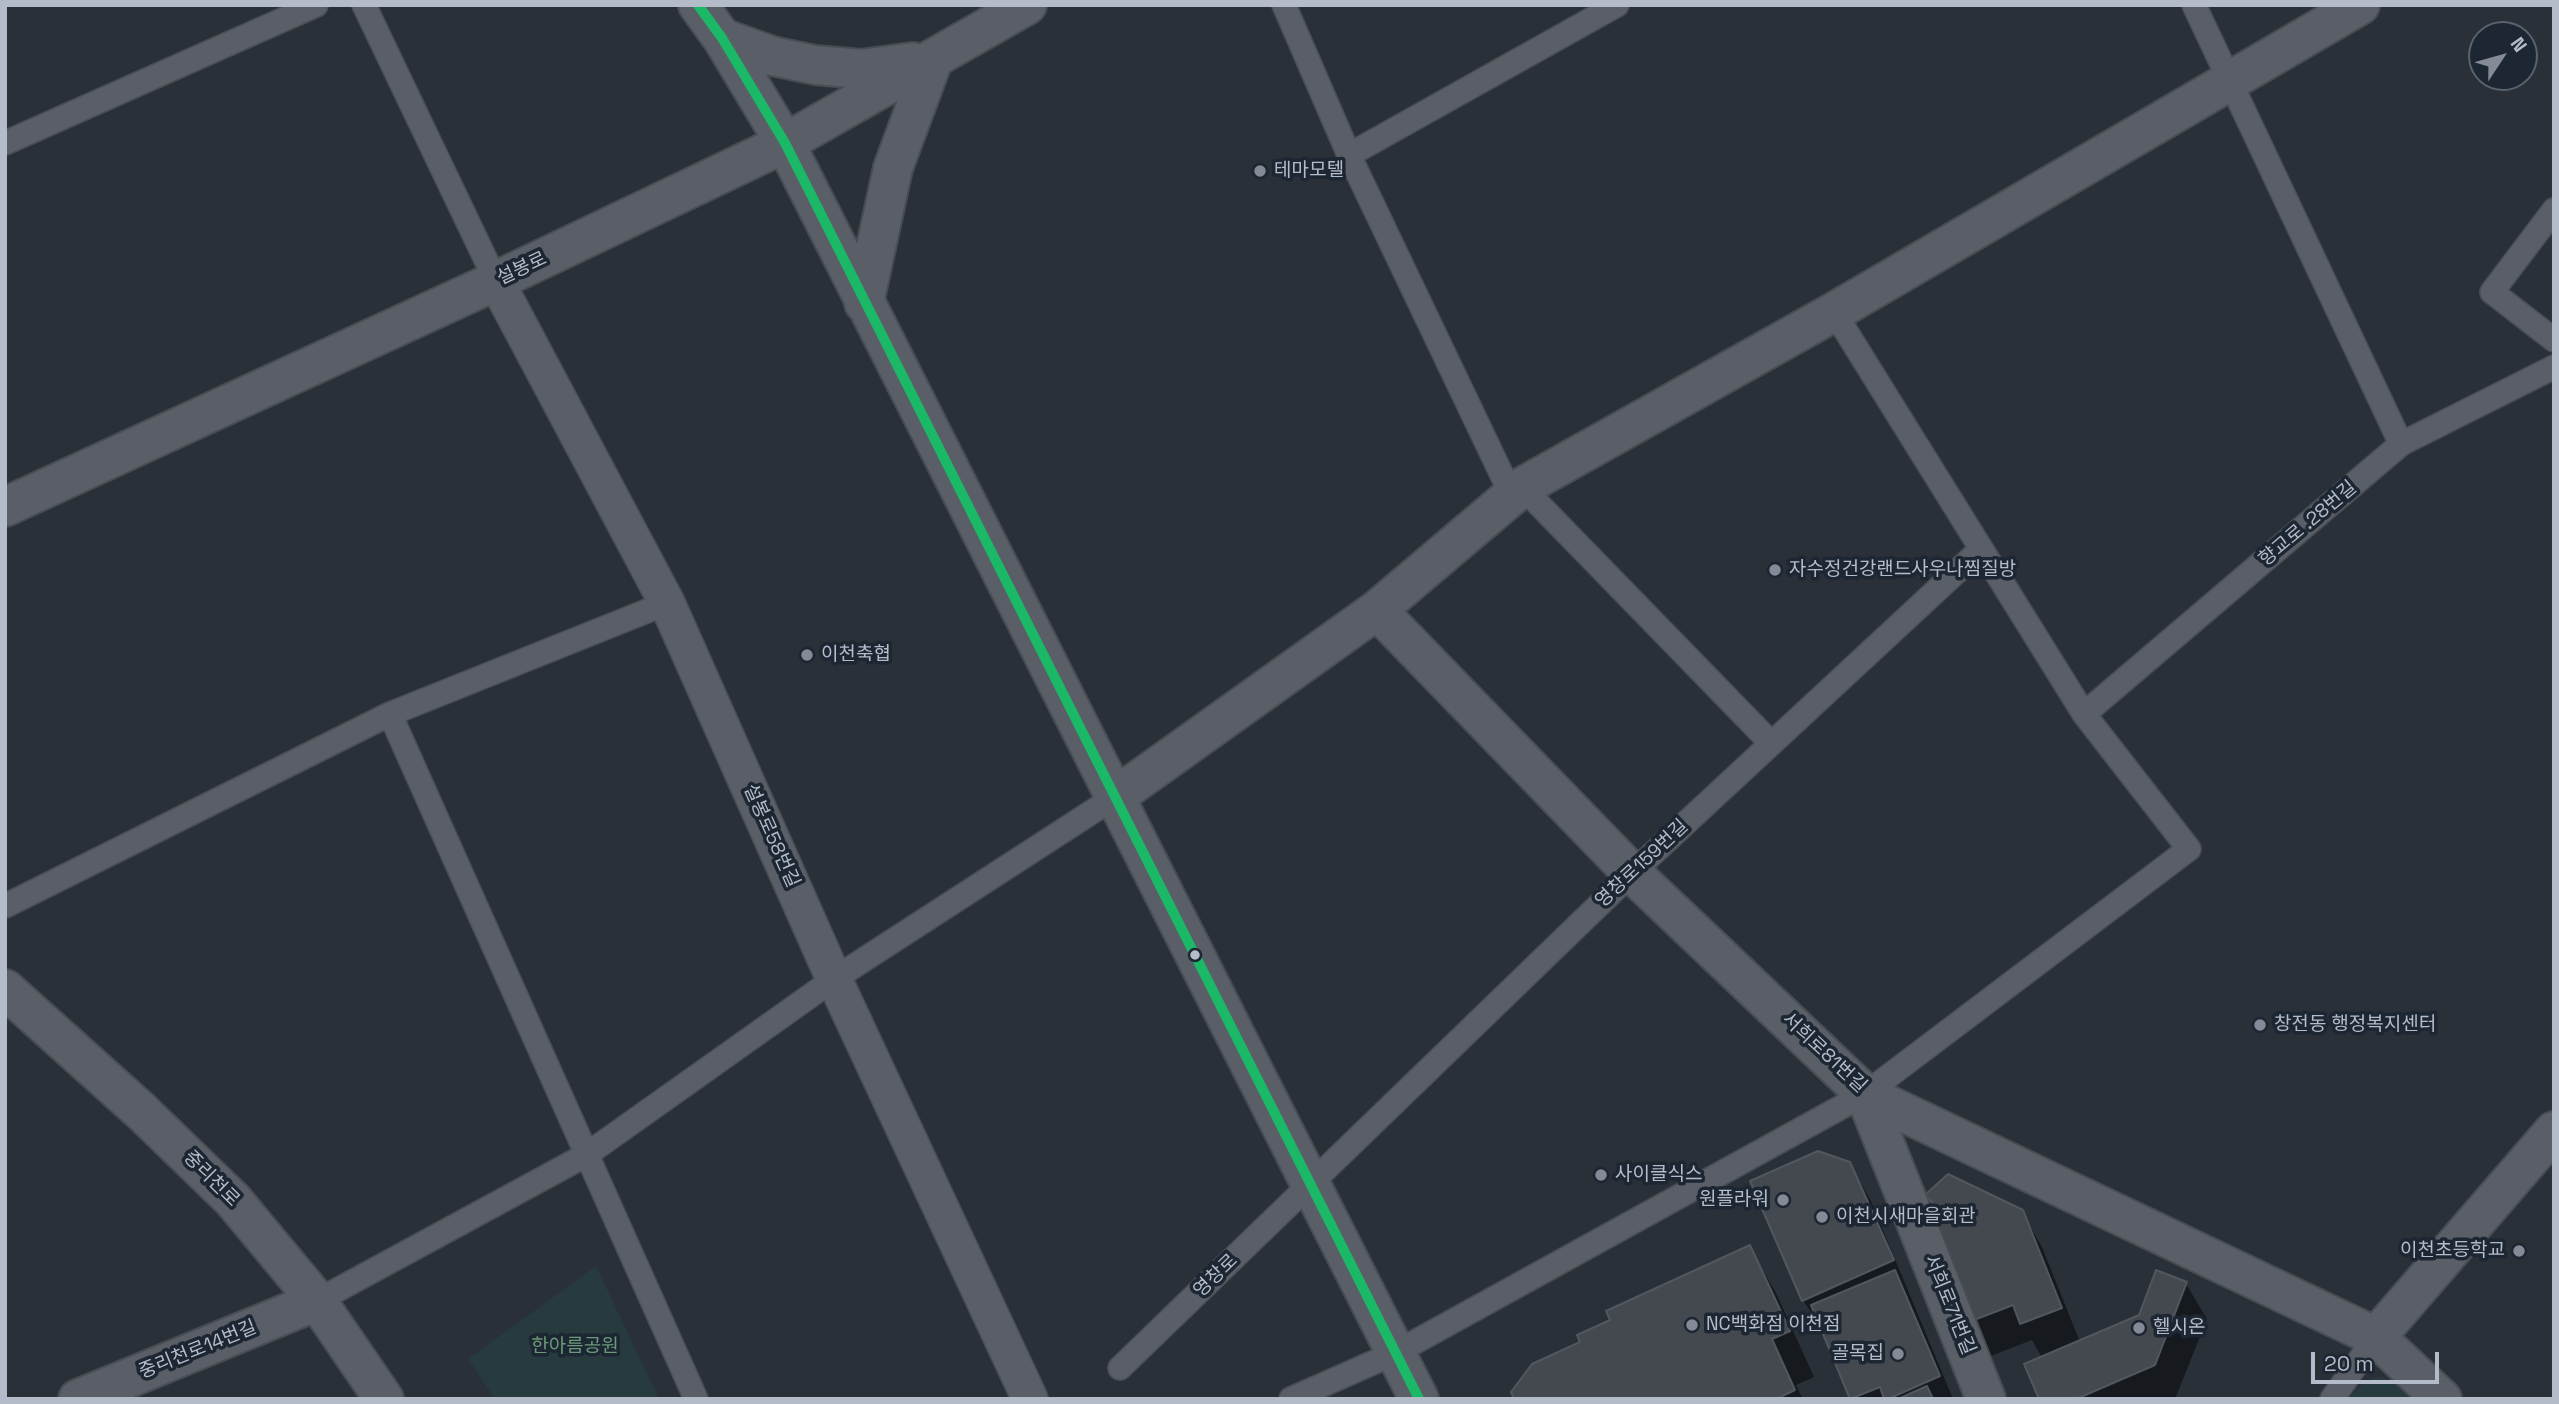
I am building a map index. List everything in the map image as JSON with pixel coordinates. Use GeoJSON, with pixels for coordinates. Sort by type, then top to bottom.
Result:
{"type":"FeatureCollection","features":[{"type":"Feature","properties":{"kind":"street"},"geometry":{"type":"LineString","coordinates":[[698,5],[722,38],[785,143],[1419,1399]]}},
{"type":"Feature","properties":{"kind":"street"},"geometry":{"type":"LineString","coordinates":[[1115,797],[1377,610],[1517,492],[1834,312],[2360,5]]}},
{"type":"Feature","properties":{"kind":"street","name":"설봉로"},"geometry":{"type":"LineString","coordinates":[[5,507],[496,281],[785,143],[933,60],[1003,11]]}},
{"type":"Feature","properties":{"kind":"street"},"geometry":{"type":"LineString","coordinates":[[722,38],[772,56],[815,65],[861,69],[933,60],[893,168],[864,303]]}},
{"type":"Feature","properties":{"kind":"street","name":"설봉로58번길"},"geometry":{"type":"LineString","coordinates":[[496,281],[667,603],[834,979],[1030,1399]]}},
{"type":"Feature","properties":{"kind":"street","name":"서희로81번길"},"geometry":{"type":"LineString","coordinates":[[1377,610],[1632,873],[1866,1094],[2376,1338],[2442,1399]]}},
{"type":"Feature","properties":{"kind":"street","name":"중리천로"},"geometry":{"type":"LineString","coordinates":[[5,989],[132,1102],[233,1200],[317,1301],[384,1399]]}},
{"type":"Feature","properties":{"kind":"street","name":"서희로71번길"},"geometry":{"type":"LineString","coordinates":[[1866,1094],[1986,1399]]}},
{"type":"Feature","properties":{"kind":"street"},"geometry":{"type":"LineString","coordinates":[[2376,1338],[2554,1131]]}},
{"type":"Feature","properties":{"kind":"street","name":"중리천로14번길"},"geometry":{"type":"LineString","coordinates":[[78,1399],[317,1301]]}},
{"type":"Feature","properties":{"kind":"lane"},"geometry":{"type":"LineString","coordinates":[[5,143],[316,5]]}},
{"type":"Feature","properties":{"kind":"lane"},"geometry":{"type":"LineString","coordinates":[[363,5],[496,281]]}},
{"type":"Feature","properties":{"kind":"lane"},"geometry":{"type":"LineString","coordinates":[[1284,5],[1349,155],[1517,492],[1771,743]]}},
{"type":"Feature","properties":{"kind":"lane"},"geometry":{"type":"LineString","coordinates":[[1349,155],[1617,5]]}},
{"type":"Feature","properties":{"kind":"lane"},"geometry":{"type":"LineString","coordinates":[[2194,5],[2401,444]]}},
{"type":"Feature","properties":{"kind":"lane"},"geometry":{"type":"LineString","coordinates":[[2554,210],[2492,292],[2554,340]]}},
{"type":"Feature","properties":{"kind":"lane"},"geometry":{"type":"LineString","coordinates":[[1291,1399],[1395,1353],[1866,1094],[2189,849],[2084,715],[1979,551],[1834,312]]}},
{"type":"Feature","properties":{"kind":"lane","name":"향교로 .28번길"},"geometry":{"type":"LineString","coordinates":[[2084,715],[2401,444],[2554,367]]}},
{"type":"Feature","properties":{"kind":"lane","name":"영창로159번길"},"geometry":{"type":"LineString","coordinates":[[1312,1185],[1632,873],[1979,551]]}},
{"type":"Feature","properties":{"kind":"lane"},"geometry":{"type":"LineString","coordinates":[[5,906],[390,714],[667,603]]}},
{"type":"Feature","properties":{"kind":"lane"},"geometry":{"type":"LineString","coordinates":[[390,714],[696,1399]]}},
{"type":"Feature","properties":{"kind":"lane"},"geometry":{"type":"LineString","coordinates":[[317,1301],[586,1155],[834,979],[1115,797]]}},
{"type":"Feature","properties":{"kind":"lane","name":"영창로"},"geometry":{"type":"LineString","coordinates":[[1120,1368],[1312,1185]]}},
{"type":"Feature","properties":{"kind":"lane"},"geometry":{"type":"LineString","coordinates":[[2332,1399],[2376,1338]]}},
{"type":"Feature","properties":{"kind":"green space","name":"한아름공원"},"geometry":{"type":"Polygon","coordinates":[[[596,1266],[659,1399],[495,1399],[468,1359],[596,1266]]]}},
{"type":"Feature","properties":{"kind":"green space"},"geometry":{"type":"Polygon","coordinates":[[[2376,1377],[2390,1379],[2417,1399],[2348,1399],[2363,1383],[2376,1377]]]}},
{"type":"Feature","properties":{"kind":"building"},"geometry":{"type":"Polygon","coordinates":[[[1818,1151],[1850,1162],[1894,1260],[1802,1301],[1750,1181],[1818,1151]]]}},
{"type":"Feature","properties":{"kind":"building"},"geometry":{"type":"Polygon","coordinates":[[[1948,1174],[2023,1210],[2062,1308],[2020,1324],[2013,1305],[1966,1323],[1926,1210],[1933,1203],[1925,1195],[1948,1174]]]}},
{"type":"Feature","properties":{"kind":"building","name":"NC백화점 이천점"},"geometry":{"type":"Polygon","coordinates":[[[1750,1245],[1790,1331],[1772,1339],[1795,1390],[1776,1399],[1514,1399],[1511,1392],[1532,1364],[1580,1342],[1577,1335],[1610,1320],[1606,1311],[1750,1245]]]}},
{"type":"Feature","properties":{"kind":"building"},"geometry":{"type":"Polygon","coordinates":[[[1895,1270],[1940,1376],[1888,1399],[1884,1399],[1880,1387],[1850,1399],[1811,1305],[1895,1270]]]}},
{"type":"Feature","properties":{"kind":"building","name":"헬시온"},"geometry":{"type":"Polygon","coordinates":[[[2156,1270],[2187,1282],[2155,1365],[2076,1399],[2039,1399],[2024,1364],[2139,1315],[2156,1270]]]}},
{"type":"Feature","properties":{"kind":"building"},"geometry":{"type":"Polygon","coordinates":[[[1927,1386],[1933,1399],[1898,1399],[1927,1386]]]}},
{"type":"Feature","properties":{"kind":"transit line"},"geometry":{"type":"LineString","coordinates":[[698,5],[722,38],[785,143],[1419,1399]]}},
{"type":"Feature","properties":{"kind":"place","name":"테마모텔"},"geometry":{"type":"Point","coordinates":[1260,171]}},
{"type":"Feature","properties":{"kind":"place","name":"자수정건강랜드사우나찜질방"},"geometry":{"type":"Point","coordinates":[1775,570]}},
{"type":"Feature","properties":{"kind":"place","name":"이천축협"},"geometry":{"type":"Point","coordinates":[807,655]}},
{"type":"Feature","properties":{"kind":"place","name":"창전동 행정복지센터"},"geometry":{"type":"Point","coordinates":[2260,1025]}},
{"type":"Feature","properties":{"kind":"place","name":"사이클식스"},"geometry":{"type":"Point","coordinates":[1601,1175]}},
{"type":"Feature","properties":{"kind":"place","name":"원플라워"},"geometry":{"type":"Point","coordinates":[1783,1200]}},
{"type":"Feature","properties":{"kind":"place","name":"이천시새마을회관"},"geometry":{"type":"Point","coordinates":[1822,1217]}},
{"type":"Feature","properties":{"kind":"place","name":"이천초등학교"},"geometry":{"type":"Point","coordinates":[2519,1251]}},
{"type":"Feature","properties":{"kind":"place","name":"NC백화점 이천점"},"geometry":{"type":"Point","coordinates":[1692,1325]}},
{"type":"Feature","properties":{"kind":"place","name":"헬시온"},"geometry":{"type":"Point","coordinates":[2139,1328]}},
{"type":"Feature","properties":{"kind":"place","name":"골목집"},"geometry":{"type":"Point","coordinates":[1898,1354]}}]}
